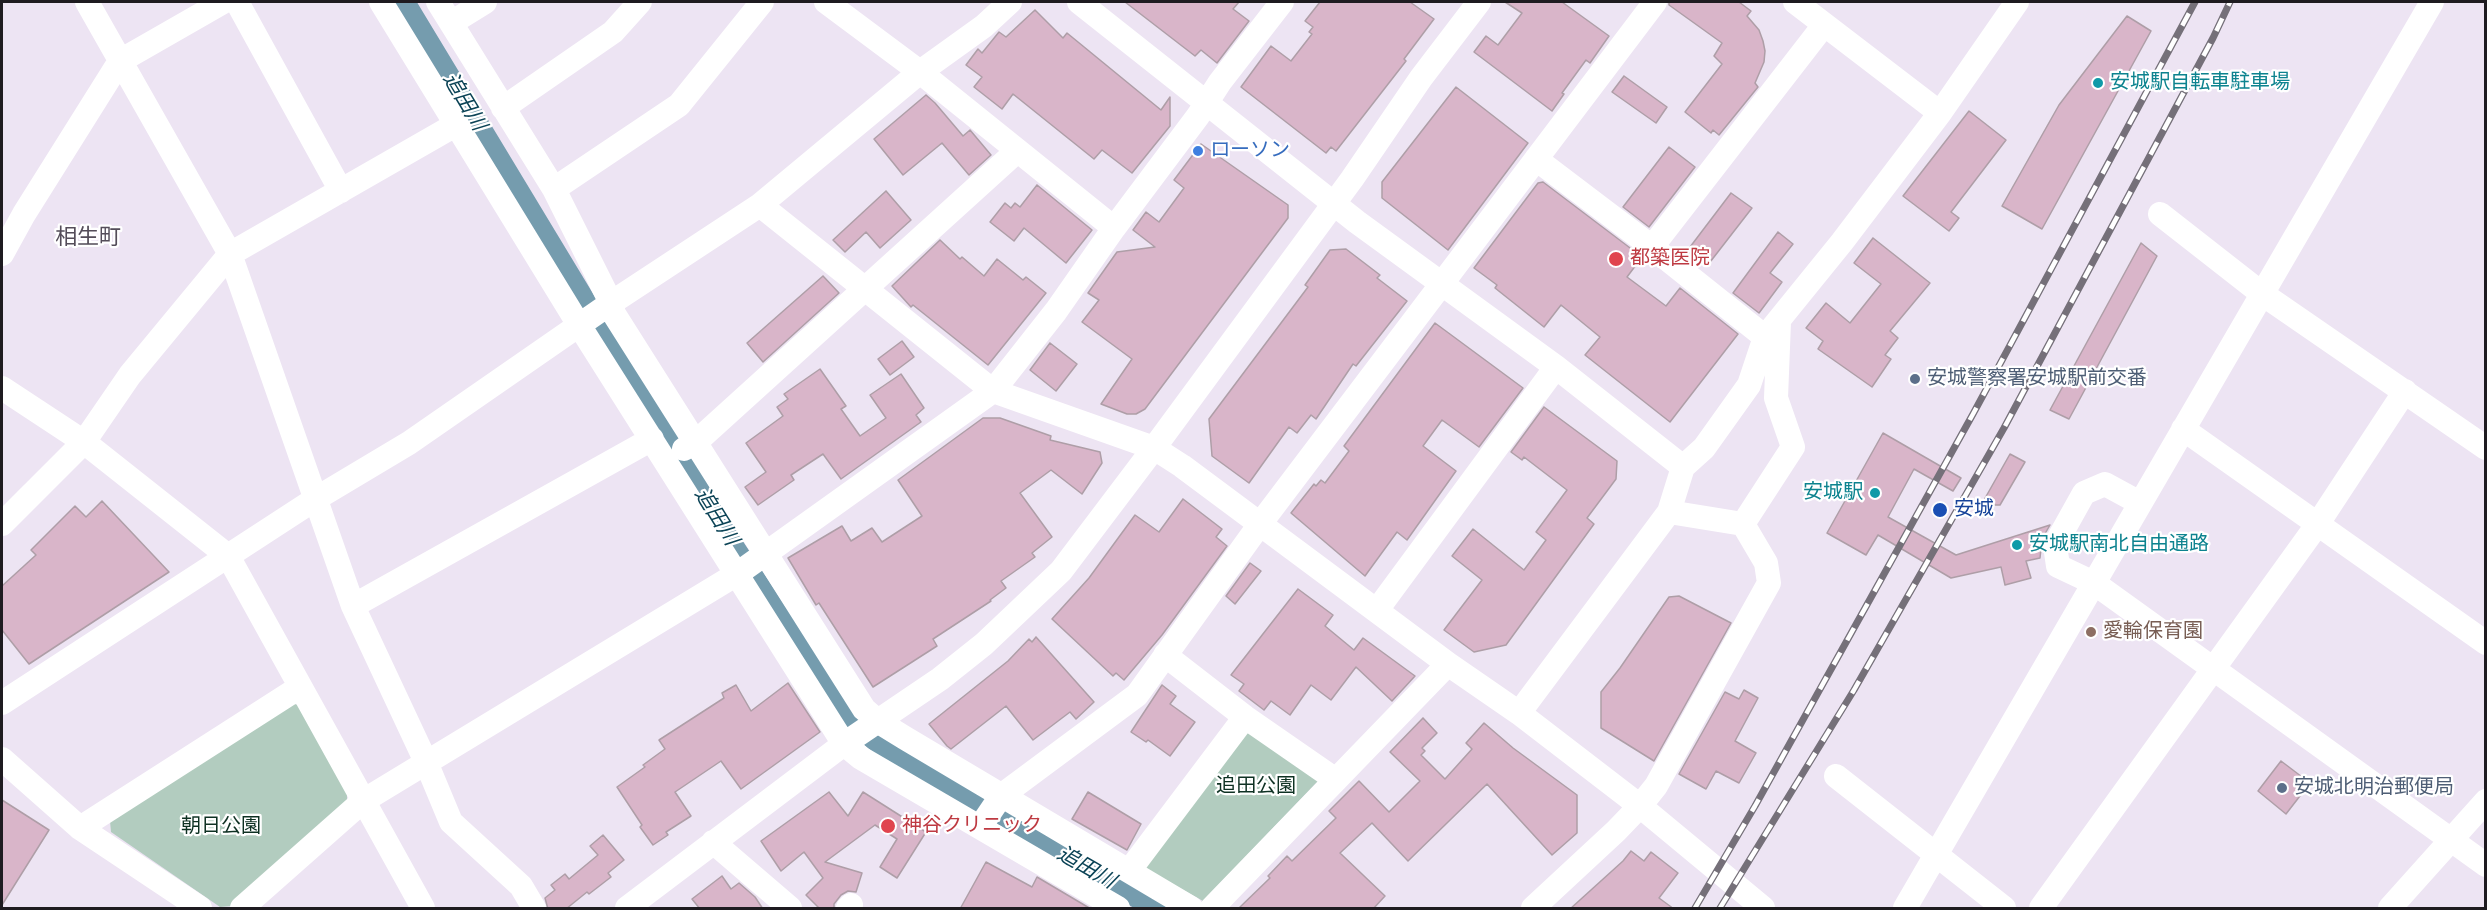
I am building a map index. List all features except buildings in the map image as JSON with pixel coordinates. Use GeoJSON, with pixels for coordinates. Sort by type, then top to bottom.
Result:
{"type":"FeatureCollection","features":[{"type":"Feature","properties":{"kind":"street"},"geometry":{"type":"LineString","coordinates":[[87,2],[230,254],[353,606],[426,762],[451,822],[521,886],[534,909]]}},
{"type":"Feature","properties":{"kind":"street"},"geometry":{"type":"LineString","coordinates":[[2,254],[24,214],[120,62],[223,2]]}},
{"type":"Feature","properties":{"kind":"street"},"geometry":{"type":"LineString","coordinates":[[237,2],[341,191]]}},
{"type":"Feature","properties":{"kind":"street"},"geometry":{"type":"LineString","coordinates":[[381,2],[579,325],[844,744],[861,758],[1118,909]]}},
{"type":"Feature","properties":{"kind":"street"},"geometry":{"type":"LineString","coordinates":[[438,2],[554,189],[611,303],[614,314],[864,709],[879,722],[1191,909]]}},
{"type":"Feature","properties":{"kind":"street"},"geometry":{"type":"LineString","coordinates":[[451,23],[484,2]]}},
{"type":"Feature","properties":{"kind":"street"},"geometry":{"type":"LineString","coordinates":[[504,108],[613,32],[640,2]]}},
{"type":"Feature","properties":{"kind":"street"},"geometry":{"type":"LineString","coordinates":[[554,189],[679,105],[762,2]]}},
{"type":"Feature","properties":{"kind":"street"},"geometry":{"type":"LineString","coordinates":[[826,2],[920,72],[1114,228]]}},
{"type":"Feature","properties":{"kind":"street"},"geometry":{"type":"LineString","coordinates":[[2,703],[317,498],[409,443],[611,303],[760,205],[920,72],[984,26],[1010,2]]}},
{"type":"Feature","properties":{"kind":"street"},"geometry":{"type":"LineString","coordinates":[[1079,2],[1333,203],[1556,367],[1683,467]]}},
{"type":"Feature","properties":{"kind":"street"},"geometry":{"type":"LineString","coordinates":[[242,909],[363,801],[737,574],[993,391],[1056,311],[1220,82],[1282,2]]}},
{"type":"Feature","properties":{"kind":"street"},"geometry":{"type":"LineString","coordinates":[[627,909],[844,744],[940,679],[984,644],[1061,571],[1154,448],[1421,78],[1479,2]]}},
{"type":"Feature","properties":{"kind":"street"},"geometry":{"type":"LineString","coordinates":[[980,827],[1001,796],[1137,696],[1260,524],[1655,2]]}},
{"type":"Feature","properties":{"kind":"street"},"geometry":{"type":"LineString","coordinates":[[1795,2],[1940,113]]}},
{"type":"Feature","properties":{"kind":"street"},"geometry":{"type":"LineString","coordinates":[[1519,713],[1669,512],[1683,467],[1704,448],[1749,385],[1772,330],[1940,113],[2017,2]]}},
{"type":"Feature","properties":{"kind":"street"},"geometry":{"type":"LineString","coordinates":[[1905,909],[2432,2]]}},
{"type":"Feature","properties":{"kind":"street"},"geometry":{"type":"LineString","coordinates":[[1652,247],[1824,25]]}},
{"type":"Feature","properties":{"kind":"street"},"geometry":{"type":"LineString","coordinates":[[2,524],[84,442],[130,375],[230,254],[457,124]]}},
{"type":"Feature","properties":{"kind":"street"},"geometry":{"type":"LineString","coordinates":[[666,460],[696,442],[1017,151]]}},
{"type":"Feature","properties":{"kind":"street"},"geometry":{"type":"LineString","coordinates":[[1536,159],[1652,247],[1772,330]]}},
{"type":"Feature","properties":{"kind":"street"},"geometry":{"type":"LineString","coordinates":[[760,205],[993,391],[1154,448],[1448,664],[1519,713],[1641,806],[1763,909]]}},
{"type":"Feature","properties":{"kind":"street"},"geometry":{"type":"LineString","coordinates":[[2160,214],[2261,293],[2405,391],[2482,440]]}},
{"type":"Feature","properties":{"kind":"street"},"geometry":{"type":"LineString","coordinates":[[1743,524],[1793,447],[1776,398],[1772,330]]}},
{"type":"Feature","properties":{"kind":"street"},"geometry":{"type":"LineString","coordinates":[[1377,610],[1556,367]]}},
{"type":"Feature","properties":{"kind":"street"},"geometry":{"type":"LineString","coordinates":[[2,387],[84,442],[228,556],[423,909]]}},
{"type":"Feature","properties":{"kind":"street"},"geometry":{"type":"LineString","coordinates":[[2041,909],[2317,525],[2405,391]]}},
{"type":"Feature","properties":{"kind":"street"},"geometry":{"type":"LineString","coordinates":[[2183,429],[2486,643]]}},
{"type":"Feature","properties":{"kind":"street"},"geometry":{"type":"LineString","coordinates":[[353,606],[652,439]]}},
{"type":"Feature","properties":{"kind":"street"},"geometry":{"type":"LineString","coordinates":[[2140,502],[2105,484],[2084,493],[2055,545],[2058,566],[2094,584],[2486,865]]}},
{"type":"Feature","properties":{"kind":"street"},"geometry":{"type":"LineString","coordinates":[[1669,512],[1743,524]]}},
{"type":"Feature","properties":{"kind":"street"},"geometry":{"type":"LineString","coordinates":[[1533,909],[1641,806],[1656,786],[1768,583],[1766,563],[1743,524]]}},
{"type":"Feature","properties":{"kind":"street"},"geometry":{"type":"LineString","coordinates":[[1166,656],[1245,717],[1336,780]]}},
{"type":"Feature","properties":{"kind":"street"},"geometry":{"type":"LineString","coordinates":[[1212,909],[1448,664]]}},
{"type":"Feature","properties":{"kind":"street"},"geometry":{"type":"LineString","coordinates":[[80,828],[300,687]]}},
{"type":"Feature","properties":{"kind":"street"},"geometry":{"type":"LineString","coordinates":[[1129,871],[1245,717]]}},
{"type":"Feature","properties":{"kind":"street"},"geometry":{"type":"LineString","coordinates":[[2,759],[80,828],[200,909]]}},
{"type":"Feature","properties":{"kind":"street"},"geometry":{"type":"LineString","coordinates":[[1836,776],[2004,909]]}},
{"type":"Feature","properties":{"kind":"street"},"geometry":{"type":"LineString","coordinates":[[2390,909],[2486,801]]}},
{"type":"Feature","properties":{"kind":"street"},"geometry":{"type":"LineString","coordinates":[[713,842],[790,909]]}},
{"type":"Feature","properties":{"kind":"green space","name":"朝日公園"},"geometry":{"type":"Polygon","coordinates":[[[290,703],[299,705],[347,789],[347,802],[232,906],[220,907],[111,832],[110,821],[290,703]]]}},
{"type":"Feature","properties":{"kind":"green space","name":"追田公園"},"geometry":{"type":"Polygon","coordinates":[[[1249,729],[1318,781],[1203,901],[1144,868],[1249,729]]]}},
{"type":"Feature","properties":{"kind":"waterway","name":"追田川"},"geometry":{"type":"LineString","coordinates":[[404,2],[729,540],[842,713],[900,760],[1156,908]]}},
{"type":"Feature","properties":{"kind":"railway"},"geometry":{"type":"LineString","coordinates":[[1695,908],[1755,806],[1973,414],[2195,2]]}},
{"type":"Feature","properties":{"kind":"railway"},"geometry":{"type":"LineString","coordinates":[[1720,908],[1854,690],[2004,428],[2213,38],[2230,2]]}},
{"type":"Feature","properties":{"kind":"place","name":"安城駅自転車駐車場"},"geometry":{"type":"Point","coordinates":[2098,83]}},
{"type":"Feature","properties":{"kind":"place","name":"ローソン"},"geometry":{"type":"Point","coordinates":[1198,151]}},
{"type":"Feature","properties":{"kind":"place","name":"都築医院"},"geometry":{"type":"Point","coordinates":[1616,259]}},
{"type":"Feature","properties":{"kind":"place","name":"安城警察署安城駅前交番"},"geometry":{"type":"Point","coordinates":[1915,379]}},
{"type":"Feature","properties":{"kind":"place","name":"安城駅"},"geometry":{"type":"Point","coordinates":[1875,493]}},
{"type":"Feature","properties":{"kind":"place","name":"安城"},"geometry":{"type":"Point","coordinates":[1940,510]}},
{"type":"Feature","properties":{"kind":"place","name":"安城駅南北自由通路"},"geometry":{"type":"Point","coordinates":[2017,545]}},
{"type":"Feature","properties":{"kind":"place","name":"愛輪保育園"},"geometry":{"type":"Point","coordinates":[2091,632]}},
{"type":"Feature","properties":{"kind":"place","name":"安城北明治郵便局"},"geometry":{"type":"Point","coordinates":[2282,788]}},
{"type":"Feature","properties":{"kind":"place","name":"神谷クリニック"},"geometry":{"type":"Point","coordinates":[888,826]}},
{"type":"Feature","properties":{"kind":"district","name":"相生町"},"geometry":{"type":"Point","coordinates":[88,238]}}]}
